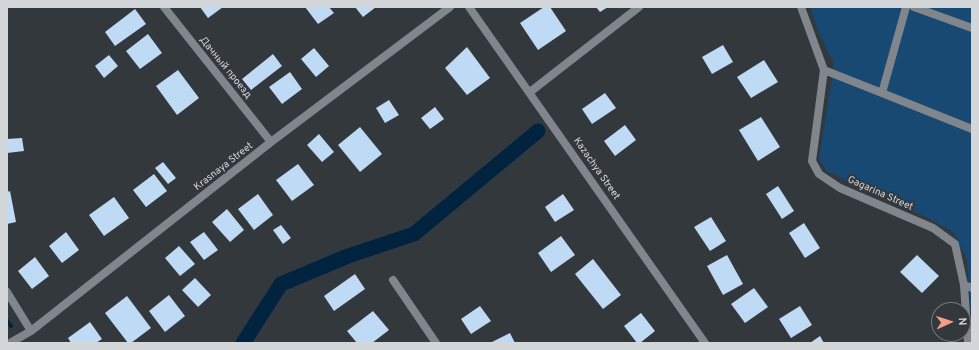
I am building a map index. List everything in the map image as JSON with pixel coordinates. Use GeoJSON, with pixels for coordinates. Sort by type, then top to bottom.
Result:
{"type":"FeatureCollection","features":[{"type":"Feature","properties":{"kind":"street","name":"Дачный проезд"},"geometry":{"type":"LineString","coordinates":[[164,7],[271,142]]}},
{"type":"Feature","properties":{"kind":"street","name":"Krasnaya Street"},"geometry":{"type":"LineString","coordinates":[[10,343],[31,331],[271,142],[450,7]]}},
{"type":"Feature","properties":{"kind":"street","name":"Kazachya Street"},"geometry":{"type":"LineString","coordinates":[[469,7],[706,343]]}},
{"type":"Feature","properties":{"kind":"street"},"geometry":{"type":"LineString","coordinates":[[530,92],[639,7]]}},
{"type":"Feature","properties":{"kind":"street","name":"Gagarina Street"},"geometry":{"type":"LineString","coordinates":[[801,7],[824,70],[812,161],[819,174],[840,188],[933,228],[955,244],[964,285],[968,343]]}},
{"type":"Feature","properties":{"kind":"street"},"geometry":{"type":"LineString","coordinates":[[882,93],[906,7]]}},
{"type":"Feature","properties":{"kind":"street"},"geometry":{"type":"LineString","coordinates":[[914,7],[972,28]]}},
{"type":"Feature","properties":{"kind":"street"},"geometry":{"type":"LineString","coordinates":[[824,70],[972,128]]}},
{"type":"Feature","properties":{"kind":"street"},"geometry":{"type":"LineString","coordinates":[[393,280],[436,343]]}},
{"type":"Feature","properties":{"kind":"street"},"geometry":{"type":"LineString","coordinates":[[964,285],[972,288]]}},
{"type":"Feature","properties":{"kind":"street"},"geometry":{"type":"LineString","coordinates":[[7,292],[31,331]]}},
{"type":"Feature","properties":{"kind":"shaded area"},"geometry":{"type":"Polygon","coordinates":[[[810,7],[972,7],[972,329],[967,260],[954,233],[928,218],[826,171],[819,158],[834,64],[819,33],[810,7]]]}},
{"type":"Feature","properties":{"kind":"building"},"geometry":{"type":"Polygon","coordinates":[[[200,7],[223,7],[208,18],[200,7]]]}},
{"type":"Feature","properties":{"kind":"building"},"geometry":{"type":"Polygon","coordinates":[[[305,7],[329,7],[334,13],[318,24],[305,7]]]}},
{"type":"Feature","properties":{"kind":"building"},"geometry":{"type":"Polygon","coordinates":[[[355,7],[376,7],[363,17],[355,7]]]}},
{"type":"Feature","properties":{"kind":"building"},"geometry":{"type":"Polygon","coordinates":[[[544,7],[550,7],[566,31],[538,50],[520,23],[544,7]]]}},
{"type":"Feature","properties":{"kind":"building"},"geometry":{"type":"Polygon","coordinates":[[[596,7],[608,7],[600,12],[596,7]]]}},
{"type":"Feature","properties":{"kind":"building"},"geometry":{"type":"Polygon","coordinates":[[[135,9],[146,24],[115,46],[105,32],[135,9]]]}},
{"type":"Feature","properties":{"kind":"building"},"geometry":{"type":"Polygon","coordinates":[[[148,34],[162,53],[140,69],[126,51],[148,34]]]}},
{"type":"Feature","properties":{"kind":"building"},"geometry":{"type":"Polygon","coordinates":[[[723,45],[733,62],[712,74],[702,57],[723,45]]]}},
{"type":"Feature","properties":{"kind":"building"},"geometry":{"type":"Polygon","coordinates":[[[467,47],[490,78],[467,95],[445,68],[467,47]]]}},
{"type":"Feature","properties":{"kind":"building"},"geometry":{"type":"Polygon","coordinates":[[[314,48],[329,66],[316,77],[301,59],[314,48]]]}},
{"type":"Feature","properties":{"kind":"building"},"geometry":{"type":"Polygon","coordinates":[[[273,54],[282,66],[251,90],[242,79],[273,54]]]}},
{"type":"Feature","properties":{"kind":"building"},"geometry":{"type":"Polygon","coordinates":[[[109,55],[118,66],[104,78],[95,66],[109,55]]]}},
{"type":"Feature","properties":{"kind":"building"},"geometry":{"type":"Polygon","coordinates":[[[764,60],[778,82],[751,98],[737,77],[764,60]]]}},
{"type":"Feature","properties":{"kind":"building"},"geometry":{"type":"Polygon","coordinates":[[[178,70],[199,98],[177,115],[156,86],[178,70]]]}},
{"type":"Feature","properties":{"kind":"building"},"geometry":{"type":"Polygon","coordinates":[[[290,72],[302,89],[282,104],[269,87],[290,72]]]}},
{"type":"Feature","properties":{"kind":"building"},"geometry":{"type":"Polygon","coordinates":[[[605,93],[616,108],[592,124],[582,109],[605,93]]]}},
{"type":"Feature","properties":{"kind":"building"},"geometry":{"type":"Polygon","coordinates":[[[389,100],[399,115],[385,123],[376,108],[389,100]]]}},
{"type":"Feature","properties":{"kind":"building"},"geometry":{"type":"Polygon","coordinates":[[[435,107],[444,119],[430,129],[421,118],[435,107]]]}},
{"type":"Feature","properties":{"kind":"building"},"geometry":{"type":"Polygon","coordinates":[[[761,117],[780,147],[758,161],[739,130],[761,117]]]}},
{"type":"Feature","properties":{"kind":"building"},"geometry":{"type":"Polygon","coordinates":[[[625,125],[636,140],[615,156],[604,141],[625,125]]]}},
{"type":"Feature","properties":{"kind":"building"},"geometry":{"type":"Polygon","coordinates":[[[360,127],[382,154],[360,172],[338,145],[360,127]]]}},
{"type":"Feature","properties":{"kind":"building"},"geometry":{"type":"Polygon","coordinates":[[[319,134],[334,152],[322,162],[307,145],[319,134]]]}},
{"type":"Feature","properties":{"kind":"building"},"geometry":{"type":"Polygon","coordinates":[[[22,138],[24,151],[7,153],[7,139],[22,138]]]}},
{"type":"Feature","properties":{"kind":"building"},"geometry":{"type":"Polygon","coordinates":[[[163,162],[176,178],[168,184],[155,168],[163,162]]]}},
{"type":"Feature","properties":{"kind":"building"},"geometry":{"type":"Polygon","coordinates":[[[298,164],[314,185],[292,201],[276,180],[298,164]]]}},
{"type":"Feature","properties":{"kind":"building"},"geometry":{"type":"Polygon","coordinates":[[[154,174],[167,191],[146,207],[133,190],[154,174]]]}},
{"type":"Feature","properties":{"kind":"building"},"geometry":{"type":"Polygon","coordinates":[[[778,186],[794,211],[782,219],[766,194],[778,186]]]}},
{"type":"Feature","properties":{"kind":"building"},"geometry":{"type":"Polygon","coordinates":[[[10,191],[16,222],[7,224],[7,192],[10,191]]]}},
{"type":"Feature","properties":{"kind":"building"},"geometry":{"type":"Polygon","coordinates":[[[258,194],[273,215],[254,230],[238,209],[258,194]]]}},
{"type":"Feature","properties":{"kind":"building"},"geometry":{"type":"Polygon","coordinates":[[[563,194],[574,210],[555,222],[545,207],[563,194]]]}},
{"type":"Feature","properties":{"kind":"building"},"geometry":{"type":"Polygon","coordinates":[[[114,197],[129,218],[104,236],[89,215],[114,197]]]}},
{"type":"Feature","properties":{"kind":"building"},"geometry":{"type":"Polygon","coordinates":[[[227,209],[244,230],[230,242],[212,222],[227,209]]]}},
{"type":"Feature","properties":{"kind":"building"},"geometry":{"type":"Polygon","coordinates":[[[711,217],[726,241],[710,251],[694,227],[711,217]]]}},
{"type":"Feature","properties":{"kind":"building"},"geometry":{"type":"Polygon","coordinates":[[[804,223],[820,248],[805,258],[789,233],[804,223]]]}},
{"type":"Feature","properties":{"kind":"building"},"geometry":{"type":"Polygon","coordinates":[[[281,225],[291,238],[283,244],[273,230],[281,225]]]}},
{"type":"Feature","properties":{"kind":"building"},"geometry":{"type":"Polygon","coordinates":[[[66,232],[79,250],[62,263],[49,246],[66,232]]]}},
{"type":"Feature","properties":{"kind":"building"},"geometry":{"type":"Polygon","coordinates":[[[204,232],[218,250],[204,260],[190,242],[204,232]]]}},
{"type":"Feature","properties":{"kind":"building"},"geometry":{"type":"Polygon","coordinates":[[[561,236],[575,255],[551,272],[538,253],[561,236]]]}},
{"type":"Feature","properties":{"kind":"building"},"geometry":{"type":"Polygon","coordinates":[[[179,246],[195,264],[180,276],[165,258],[179,246]]]}},
{"type":"Feature","properties":{"kind":"building"},"geometry":{"type":"Polygon","coordinates":[[[727,255],[743,284],[723,295],[707,266],[727,255]]]}},
{"type":"Feature","properties":{"kind":"building"},"geometry":{"type":"Polygon","coordinates":[[[917,255],[939,276],[922,293],[900,272],[917,255]]]}},
{"type":"Feature","properties":{"kind":"building"},"geometry":{"type":"Polygon","coordinates":[[[35,257],[49,276],[32,289],[18,271],[35,257]]]}},
{"type":"Feature","properties":{"kind":"building"},"geometry":{"type":"Polygon","coordinates":[[[593,259],[621,295],[603,309],[575,274],[593,259]]]}},
{"type":"Feature","properties":{"kind":"building"},"geometry":{"type":"Polygon","coordinates":[[[355,274],[365,289],[334,311],[324,296],[355,274]]]}},
{"type":"Feature","properties":{"kind":"building"},"geometry":{"type":"Polygon","coordinates":[[[195,278],[211,295],[198,307],[182,290],[195,278]]]}},
{"type":"Feature","properties":{"kind":"building"},"geometry":{"type":"Polygon","coordinates":[[[754,288],[768,307],[745,323],[731,304],[754,288]]]}},
{"type":"Feature","properties":{"kind":"building"},"geometry":{"type":"Polygon","coordinates":[[[169,295],[185,316],[165,332],[149,311],[169,295]]]}},
{"type":"Feature","properties":{"kind":"building"},"geometry":{"type":"Polygon","coordinates":[[[127,296],[151,328],[131,343],[128,343],[105,313],[127,296]]]}},
{"type":"Feature","properties":{"kind":"building"},"geometry":{"type":"Polygon","coordinates":[[[480,306],[491,321],[471,334],[461,319],[480,306]]]}},
{"type":"Feature","properties":{"kind":"building"},"geometry":{"type":"Polygon","coordinates":[[[800,306],[812,325],[791,338],[779,319],[800,306]]]}},
{"type":"Feature","properties":{"kind":"building"},"geometry":{"type":"Polygon","coordinates":[[[373,311],[389,330],[372,343],[357,343],[347,331],[373,311]]]}},
{"type":"Feature","properties":{"kind":"building"},"geometry":{"type":"Polygon","coordinates":[[[641,313],[655,331],[640,343],[637,343],[624,326],[641,313]]]}},
{"type":"Feature","properties":{"kind":"building"},"geometry":{"type":"Polygon","coordinates":[[[90,322],[102,339],[96,343],[71,343],[68,338],[90,322]]]}},
{"type":"Feature","properties":{"kind":"building"},"geometry":{"type":"Polygon","coordinates":[[[510,333],[515,343],[490,343],[510,333]]]}},
{"type":"Feature","properties":{"kind":"building"},"geometry":{"type":"Polygon","coordinates":[[[820,336],[824,343],[810,343],[820,336]]]}},
{"type":"Feature","properties":{"kind":"waterway"},"geometry":{"type":"LineString","coordinates":[[243,343],[281,284],[348,256],[414,234],[538,131]]}},
{"type":"Feature","properties":{"kind":"waterway"},"geometry":{"type":"LineString","coordinates":[[7,321],[11,326]]}}]}
